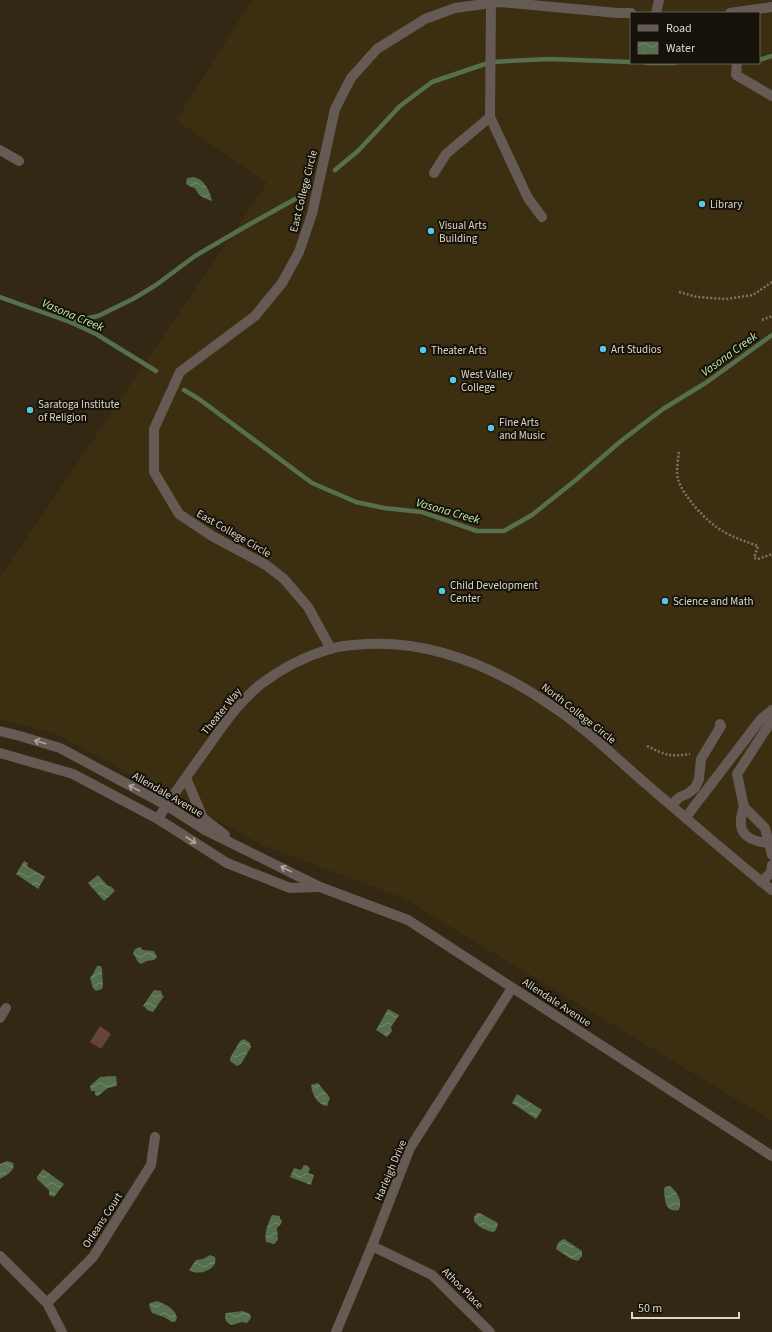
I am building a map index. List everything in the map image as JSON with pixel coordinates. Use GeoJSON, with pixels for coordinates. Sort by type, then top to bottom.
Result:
{"type":"FeatureCollection","features":[{"type":"Feature","properties":{"kind":"street"},"geometry":{"type":"LineString","coordinates":[[656,12],[659,0]]}},
{"type":"Feature","properties":{"kind":"street","name":"East College Circle"},"geometry":{"type":"LineString","coordinates":[[331,649],[308,607],[284,579],[252,556],[212,536],[179,514],[154,472],[154,429],[180,372],[255,316],[282,283],[299,252],[312,214],[335,109],[351,78],[377,49],[425,19],[455,8],[499,2],[630,13]]}},
{"type":"Feature","properties":{"kind":"street"},"geometry":{"type":"LineString","coordinates":[[491,3],[490,117],[528,198],[542,217]]}},
{"type":"Feature","properties":{"kind":"street"},"geometry":{"type":"LineString","coordinates":[[740,12],[772,7]]}},
{"type":"Feature","properties":{"kind":"street"},"geometry":{"type":"LineString","coordinates":[[736,66],[736,75],[772,96]]}},
{"type":"Feature","properties":{"kind":"street"},"geometry":{"type":"LineString","coordinates":[[434,173],[446,154],[490,117]]}},
{"type":"Feature","properties":{"kind":"street"},"geometry":{"type":"LineString","coordinates":[[0,150],[19,161]]}},
{"type":"Feature","properties":{"kind":"street","name":"North College Circle"},"geometry":{"type":"LineString","coordinates":[[331,649],[352,645],[382,643],[402,644],[441,652],[481,666],[512,680],[551,705],[595,740],[772,890]]}},
{"type":"Feature","properties":{"kind":"street","name":"Theater Way"},"geometry":{"type":"LineString","coordinates":[[158,819],[166,805],[222,727],[250,694],[282,671],[331,649]]}},
{"type":"Feature","properties":{"kind":"street"},"geometry":{"type":"LineString","coordinates":[[686,817],[761,719],[772,710]]}},
{"type":"Feature","properties":{"kind":"street"},"geometry":{"type":"LineString","coordinates":[[772,720],[737,774],[744,807],[765,828],[772,855]]}},
{"type":"Feature","properties":{"kind":"street"},"geometry":{"type":"LineString","coordinates":[[671,805],[680,797],[695,788],[699,779],[702,755],[721,726],[720,724]]}},
{"type":"Feature","properties":{"kind":"street","name":"Allendale Avenue"},"geometry":{"type":"LineString","coordinates":[[0,731],[60,748],[166,805],[205,830],[320,887],[408,920],[772,1156]]}},
{"type":"Feature","properties":{"kind":"street","name":"Allendale Avenue"},"geometry":{"type":"LineString","coordinates":[[0,753],[73,774],[158,819],[227,864],[290,888],[320,887]]}},
{"type":"Feature","properties":{"kind":"street"},"geometry":{"type":"LineString","coordinates":[[186,778],[202,818],[243,848]]}},
{"type":"Feature","properties":{"kind":"street"},"geometry":{"type":"LineString","coordinates":[[744,807],[740,816],[740,828],[747,837],[758,842],[769,843]]}},
{"type":"Feature","properties":{"kind":"street"},"geometry":{"type":"LineString","coordinates":[[761,882],[771,873],[772,865]]}},
{"type":"Feature","properties":{"kind":"street","name":"Harleigh Drive"},"geometry":{"type":"LineString","coordinates":[[336,1332],[372,1246],[410,1148],[512,988]]}},
{"type":"Feature","properties":{"kind":"street"},"geometry":{"type":"LineString","coordinates":[[0,1018],[6,1008]]}},
{"type":"Feature","properties":{"kind":"street","name":"Orleans Court"},"geometry":{"type":"LineString","coordinates":[[47,1303],[93,1257],[152,1165],[156,1137]]}},
{"type":"Feature","properties":{"kind":"street","name":"Athos Place"},"geometry":{"type":"LineString","coordinates":[[372,1246],[432,1274],[490,1332]]}},
{"type":"Feature","properties":{"kind":"street"},"geometry":{"type":"LineString","coordinates":[[0,1256],[47,1303],[62,1332]]}},
{"type":"Feature","properties":{"kind":"path"},"geometry":{"type":"LineString","coordinates":[[679,292],[697,297],[726,299],[753,295],[772,282]]}},
{"type":"Feature","properties":{"kind":"path"},"geometry":{"type":"LineString","coordinates":[[762,320],[772,316]]}},
{"type":"Feature","properties":{"kind":"path"},"geometry":{"type":"LineString","coordinates":[[679,452],[678,479],[685,494],[700,512],[710,522],[724,532],[758,546],[754,558],[758,559],[772,554]]}},
{"type":"Feature","properties":{"kind":"path"},"geometry":{"type":"LineString","coordinates":[[647,746],[664,754],[675,756],[693,754],[702,755]]}},
{"type":"Feature","properties":{"kind":"shaded area","name":"West Valley College"},"geometry":{"type":"Polygon","coordinates":[[[252,0],[772,0],[772,1121],[403,898],[264,846],[56,734],[0,720],[0,577],[267,183],[176,120],[252,0]]]}},
{"type":"Feature","properties":{"kind":"shaded area"},"geometry":{"type":"Polygon","coordinates":[[[100,1026],[111,1034],[101,1049],[90,1042],[100,1026]]]}},
{"type":"Feature","properties":{"kind":"water"},"geometry":{"type":"Polygon","coordinates":[[[187,178],[198,178],[204,183],[210,193],[212,201],[206,199],[198,193],[195,188],[186,184],[187,178]]]}},
{"type":"Feature","properties":{"kind":"water"},"geometry":{"type":"Polygon","coordinates":[[[24,861],[28,863],[27,866],[45,877],[38,889],[16,874],[24,861]]]}},
{"type":"Feature","properties":{"kind":"water"},"geometry":{"type":"Polygon","coordinates":[[[98,875],[115,891],[104,901],[88,883],[98,875]]]}},
{"type":"Feature","properties":{"kind":"water"},"geometry":{"type":"Polygon","coordinates":[[[140,947],[143,950],[154,951],[157,957],[154,960],[141,964],[138,962],[133,953],[135,949],[140,947]]]}},
{"type":"Feature","properties":{"kind":"water"},"geometry":{"type":"Polygon","coordinates":[[[97,966],[101,966],[102,969],[103,986],[102,989],[96,991],[93,988],[90,978],[97,966]]]}},
{"type":"Feature","properties":{"kind":"water"},"geometry":{"type":"Polygon","coordinates":[[[154,990],[161,991],[162,995],[164,996],[153,1012],[147,1010],[143,1006],[154,990]]]}},
{"type":"Feature","properties":{"kind":"water"},"geometry":{"type":"Polygon","coordinates":[[[388,1009],[399,1015],[391,1027],[392,1031],[387,1037],[376,1030],[388,1009]]]}},
{"type":"Feature","properties":{"kind":"water"},"geometry":{"type":"Polygon","coordinates":[[[244,1039],[250,1043],[251,1047],[241,1064],[237,1066],[230,1061],[230,1058],[240,1041],[244,1039]]]}},
{"type":"Feature","properties":{"kind":"water"},"geometry":{"type":"Polygon","coordinates":[[[116,1076],[117,1086],[108,1088],[98,1096],[95,1095],[95,1091],[91,1091],[90,1086],[100,1077],[116,1076]]]}},
{"type":"Feature","properties":{"kind":"water"},"geometry":{"type":"Polygon","coordinates":[[[318,1083],[330,1098],[327,1106],[320,1104],[313,1092],[311,1085],[318,1083]]]}},
{"type":"Feature","properties":{"kind":"water"},"geometry":{"type":"Polygon","coordinates":[[[517,1094],[542,1110],[536,1119],[512,1103],[517,1094]]]}},
{"type":"Feature","properties":{"kind":"water"},"geometry":{"type":"Polygon","coordinates":[[[7,1161],[13,1163],[14,1166],[12,1171],[0,1179],[0,1164],[7,1161]]]}},
{"type":"Feature","properties":{"kind":"water"},"geometry":{"type":"Polygon","coordinates":[[[304,1165],[308,1166],[310,1169],[308,1173],[314,1175],[311,1185],[290,1177],[294,1168],[301,1170],[304,1165]]]}},
{"type":"Feature","properties":{"kind":"water"},"geometry":{"type":"Polygon","coordinates":[[[43,1169],[64,1184],[54,1197],[49,1195],[49,1190],[37,1179],[43,1169]]]}},
{"type":"Feature","properties":{"kind":"water"},"geometry":{"type":"Polygon","coordinates":[[[670,1186],[679,1196],[679,1210],[670,1209],[666,1204],[664,1189],[665,1187],[670,1186]]]}},
{"type":"Feature","properties":{"kind":"water"},"geometry":{"type":"Polygon","coordinates":[[[477,1213],[480,1213],[498,1224],[494,1232],[486,1230],[475,1223],[474,1217],[477,1213]]]}},
{"type":"Feature","properties":{"kind":"water"},"geometry":{"type":"Polygon","coordinates":[[[272,1215],[280,1216],[280,1219],[282,1220],[281,1224],[277,1228],[278,1240],[274,1244],[266,1242],[267,1228],[272,1215]]]}},
{"type":"Feature","properties":{"kind":"water"},"geometry":{"type":"Polygon","coordinates":[[[564,1239],[582,1251],[582,1256],[578,1261],[571,1259],[556,1249],[558,1244],[564,1239]]]}},
{"type":"Feature","properties":{"kind":"water"},"geometry":{"type":"Polygon","coordinates":[[[210,1255],[215,1257],[215,1261],[214,1265],[207,1271],[197,1273],[189,1270],[196,1260],[203,1259],[210,1255]]]}},
{"type":"Feature","properties":{"kind":"water"},"geometry":{"type":"Polygon","coordinates":[[[157,1301],[167,1305],[175,1312],[177,1318],[175,1322],[152,1313],[149,1305],[150,1303],[157,1301]]]}},
{"type":"Feature","properties":{"kind":"water"},"geometry":{"type":"Polygon","coordinates":[[[243,1311],[250,1314],[251,1318],[247,1323],[242,1322],[232,1325],[226,1320],[226,1313],[243,1311]]]}},
{"type":"Feature","properties":{"kind":"waterway"},"geometry":{"type":"LineString","coordinates":[[760,60],[772,56]]}},
{"type":"Feature","properties":{"kind":"waterway"},"geometry":{"type":"LineString","coordinates":[[335,170],[358,151],[400,106],[432,82],[491,62],[549,59],[630,62]]}},
{"type":"Feature","properties":{"kind":"waterway"},"geometry":{"type":"LineString","coordinates":[[70,322],[98,316],[133,299],[156,285],[195,256],[306,193]]}},
{"type":"Feature","properties":{"kind":"waterway","name":"Vasona Creek"},"geometry":{"type":"LineString","coordinates":[[0,297],[70,322],[96,334],[156,371]]}},
{"type":"Feature","properties":{"kind":"waterway","name":"Vasona Creek"},"geometry":{"type":"LineString","coordinates":[[184,390],[199,399],[312,483],[356,502],[384,508],[422,512],[477,531],[504,531],[532,515],[621,441],[663,409],[707,382],[772,335]]}},
{"type":"Feature","properties":{"kind":"place","name":"Library"},"geometry":{"type":"Point","coordinates":[702,204]}},
{"type":"Feature","properties":{"kind":"place","name":"Visual Arts Building"},"geometry":{"type":"Point","coordinates":[431,231]}},
{"type":"Feature","properties":{"kind":"place","name":"Art Studios"},"geometry":{"type":"Point","coordinates":[603,349]}},
{"type":"Feature","properties":{"kind":"place","name":"Theater Arts"},"geometry":{"type":"Point","coordinates":[423,350]}},
{"type":"Feature","properties":{"kind":"place","name":"West Valley College"},"geometry":{"type":"Point","coordinates":[453,380]}},
{"type":"Feature","properties":{"kind":"place","name":"Saratoga Institute of Religion"},"geometry":{"type":"Point","coordinates":[30,410]}},
{"type":"Feature","properties":{"kind":"place","name":"Fine Arts and Music"},"geometry":{"type":"Point","coordinates":[491,428]}},
{"type":"Feature","properties":{"kind":"place","name":"Child Development Center"},"geometry":{"type":"Point","coordinates":[442,591]}},
{"type":"Feature","properties":{"kind":"place","name":"Science and Math"},"geometry":{"type":"Point","coordinates":[665,601]}}]}
